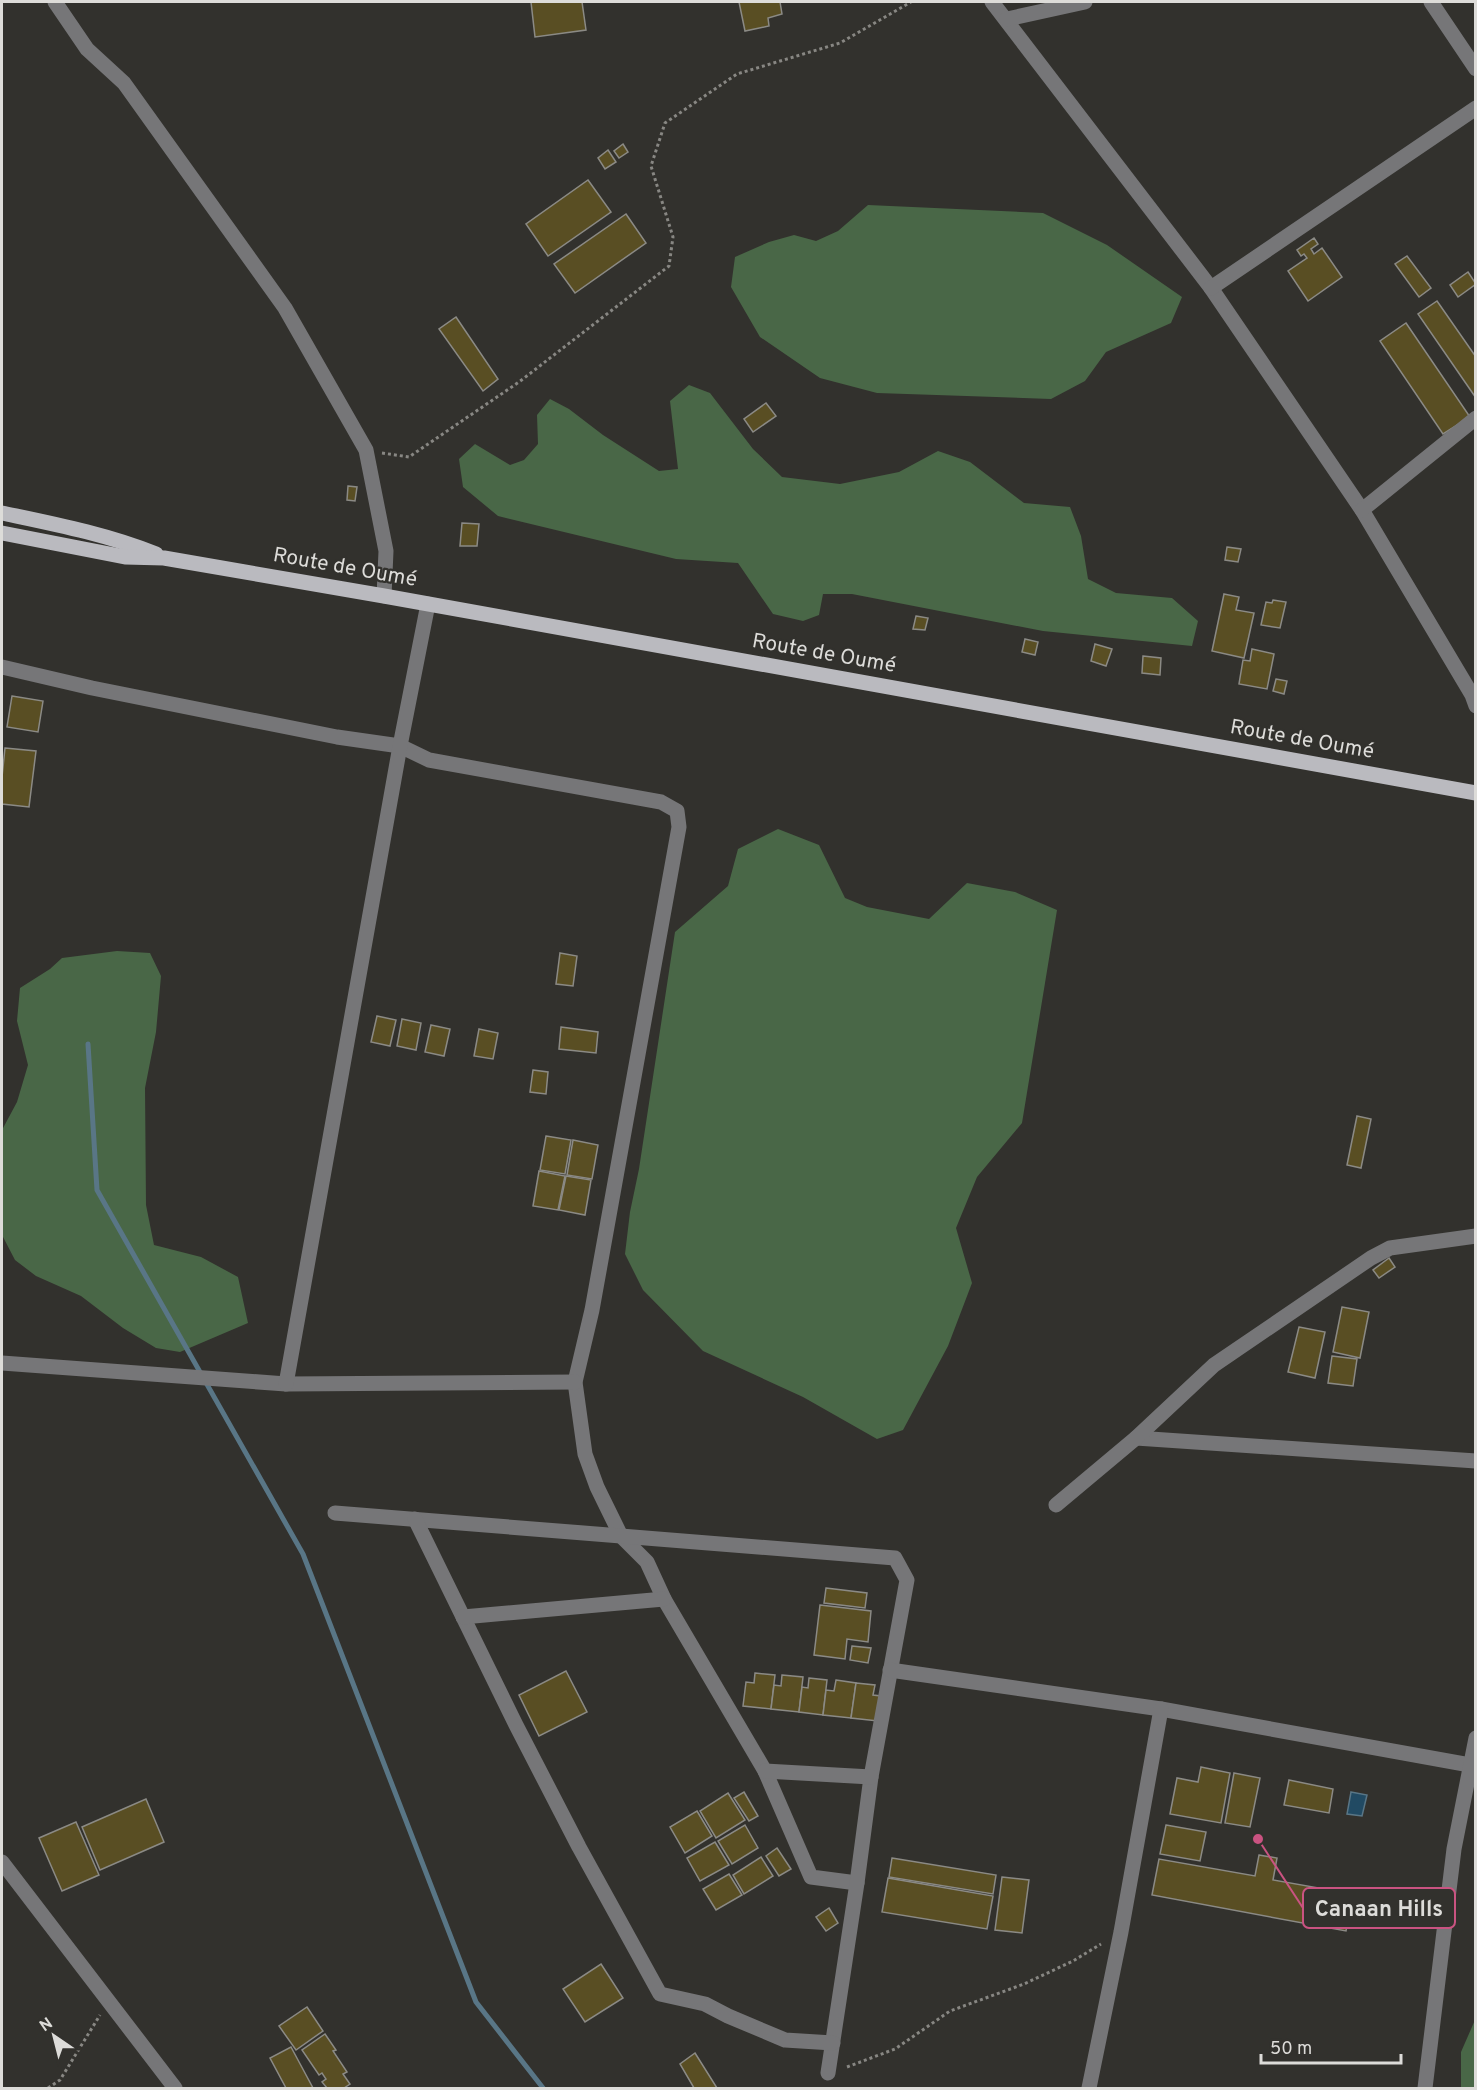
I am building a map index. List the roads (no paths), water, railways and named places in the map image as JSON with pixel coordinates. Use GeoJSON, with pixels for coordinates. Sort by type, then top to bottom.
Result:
{"type":"FeatureCollection","features":[{"type":"Feature","properties":{"kind":"main road"},"geometry":{"type":"LineString","coordinates":[[2,513],[95,533],[129,543],[164,558]]}},
{"type":"Feature","properties":{"kind":"main road"},"geometry":{"type":"LineString","coordinates":[[2,533],[125,557],[164,558]]}},
{"type":"Feature","properties":{"kind":"main road","name":"Route de Oumé"},"geometry":{"type":"LineString","coordinates":[[164,558],[1476,793]]}},
{"type":"Feature","properties":{"kind":"street"},"geometry":{"type":"LineString","coordinates":[[55,2],[87,49],[124,83],[285,308],[366,450],[386,551],[384,596]]}},
{"type":"Feature","properties":{"kind":"street"},"geometry":{"type":"LineString","coordinates":[[992,2],[1211,288],[1362,510],[1472,695],[1476,706]]}},
{"type":"Feature","properties":{"kind":"street"},"geometry":{"type":"LineString","coordinates":[[1007,19],[1085,2]]}},
{"type":"Feature","properties":{"kind":"street"},"geometry":{"type":"LineString","coordinates":[[1431,2],[1476,69]]}},
{"type":"Feature","properties":{"kind":"street"},"geometry":{"type":"LineString","coordinates":[[1211,288],[1476,108]]}},
{"type":"Feature","properties":{"kind":"street"},"geometry":{"type":"LineString","coordinates":[[1362,510],[1476,418]]}},
{"type":"Feature","properties":{"kind":"street"},"geometry":{"type":"LineString","coordinates":[[286,1384],[400,746],[428,604]]}},
{"type":"Feature","properties":{"kind":"street"},"geometry":{"type":"LineString","coordinates":[[2,668],[337,737],[400,746],[429,760],[661,802],[677,811],[679,827],[594,1298],[575,1382],[585,1454],[597,1487],[621,1536],[647,1562],[664,1599],[765,1771],[811,1877],[857,1884]]}},
{"type":"Feature","properties":{"kind":"street"},"geometry":{"type":"LineString","coordinates":[[1056,1505],[1136,1438],[1214,1365],[1371,1258],[1390,1248],[1476,1236]]}},
{"type":"Feature","properties":{"kind":"street"},"geometry":{"type":"LineString","coordinates":[[2,1363],[286,1384],[575,1382]]}},
{"type":"Feature","properties":{"kind":"street"},"geometry":{"type":"LineString","coordinates":[[1136,1438],[1476,1461]]}},
{"type":"Feature","properties":{"kind":"street"},"geometry":{"type":"LineString","coordinates":[[335,1513],[895,1558],[906,1580],[871,1777],[828,2073]]}},
{"type":"Feature","properties":{"kind":"street"},"geometry":{"type":"LineString","coordinates":[[415,1519],[579,1847],[660,1994],[705,2004],[785,2040],[833,2043]]}},
{"type":"Feature","properties":{"kind":"street"},"geometry":{"type":"LineString","coordinates":[[463,1617],[664,1599]]}},
{"type":"Feature","properties":{"kind":"street"},"geometry":{"type":"LineString","coordinates":[[890,1670],[1161,1709],[1470,1766]]}},
{"type":"Feature","properties":{"kind":"street"},"geometry":{"type":"LineString","coordinates":[[1089,2088],[1121,1932],[1161,1709]]}},
{"type":"Feature","properties":{"kind":"street"},"geometry":{"type":"LineString","coordinates":[[1425,2088],[1454,1850],[1476,1738]]}},
{"type":"Feature","properties":{"kind":"street"},"geometry":{"type":"LineString","coordinates":[[765,1771],[871,1777]]}},
{"type":"Feature","properties":{"kind":"street"},"geometry":{"type":"LineString","coordinates":[[2,1862],[175,2088]]}},
{"type":"Feature","properties":{"kind":"water"},"geometry":{"type":"Polygon","coordinates":[[[1351,1792],[1367,1795],[1362,1816],[1347,1814],[1351,1792]]]}},
{"type":"Feature","properties":{"kind":"waterway"},"geometry":{"type":"LineString","coordinates":[[88,1044],[97,1190],[303,1554],[476,2002],[543,2088]]}},
{"type":"Feature","properties":{"kind":"place","name":"Canaan Hills"},"geometry":{"type":"Point","coordinates":[1258,1839]}}]}
